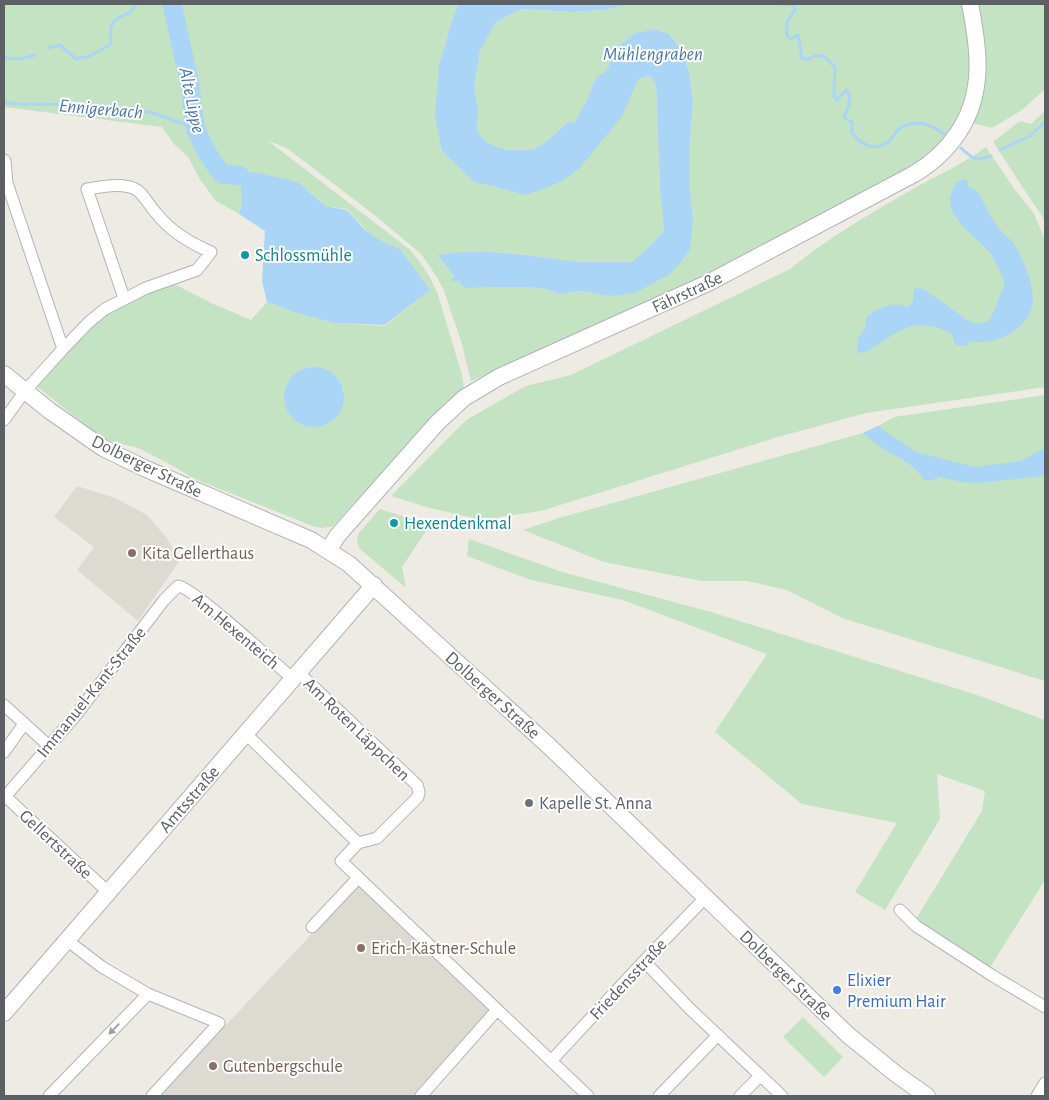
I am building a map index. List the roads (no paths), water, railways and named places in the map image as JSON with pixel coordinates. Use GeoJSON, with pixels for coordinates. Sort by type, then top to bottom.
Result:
{"type":"FeatureCollection","features":[{"type":"Feature","properties":{"kind":"main road","name":"Fährstraße"},"geometry":{"type":"LineString","coordinates":[[329,549],[338,535],[431,429],[455,405],[470,394],[499,377],[708,283],[914,174],[936,160],[949,145],[969,115],[977,86],[978,53],[970,4]]}},
{"type":"Feature","properties":{"kind":"main road","name":"Dolberger Straße"},"geometry":{"type":"LineString","coordinates":[[4,374],[50,411],[108,451],[304,537],[329,549],[349,564],[550,747],[848,1035],[896,1074],[927,1096]]}},
{"type":"Feature","properties":{"kind":"main road","name":"Amtsstraße"},"geometry":{"type":"LineString","coordinates":[[4,1013],[374,585]]}},
{"type":"Feature","properties":{"kind":"street"},"geometry":{"type":"LineString","coordinates":[[4,160],[7,183],[63,349]]}},
{"type":"Feature","properties":{"kind":"street"},"geometry":{"type":"LineString","coordinates":[[4,420],[25,391],[63,349],[89,322],[105,309],[146,288],[197,270],[211,252],[170,229],[137,191],[127,187],[108,186],[86,189],[124,298]]}},
{"type":"Feature","properties":{"kind":"street","name":"Am Hexenteich"},"geometry":{"type":"LineString","coordinates":[[178,586],[186,588],[202,600],[296,676]]}},
{"type":"Feature","properties":{"kind":"street","name":"Immanuel-Kant-Straße"},"geometry":{"type":"LineString","coordinates":[[6,792],[76,715],[164,600],[178,586]]}},
{"type":"Feature","properties":{"kind":"street","name":"Am Roten Läppchen"},"geometry":{"type":"LineString","coordinates":[[296,676],[417,785],[418,797],[377,838],[358,843]]}},
{"type":"Feature","properties":{"kind":"street"},"geometry":{"type":"LineString","coordinates":[[4,706],[49,746]]}},
{"type":"Feature","properties":{"kind":"street"},"geometry":{"type":"LineString","coordinates":[[4,752],[24,724]]}},
{"type":"Feature","properties":{"kind":"street"},"geometry":{"type":"LineString","coordinates":[[246,734],[358,843],[340,861],[588,1096]]}},
{"type":"Feature","properties":{"kind":"street","name":"Gellertstraße"},"geometry":{"type":"LineString","coordinates":[[6,792],[108,892]]}},
{"type":"Feature","properties":{"kind":"street"},"geometry":{"type":"LineString","coordinates":[[312,927],[358,878]]}},
{"type":"Feature","properties":{"kind":"street","name":"Friedensstraße"},"geometry":{"type":"LineString","coordinates":[[551,1061],[644,961],[706,898]]}},
{"type":"Feature","properties":{"kind":"street"},"geometry":{"type":"LineString","coordinates":[[900,910],[924,931],[1045,1008]]}},
{"type":"Feature","properties":{"kind":"street"},"geometry":{"type":"LineString","coordinates":[[68,941],[102,967],[148,994],[220,1023],[152,1096]]}},
{"type":"Feature","properties":{"kind":"street"},"geometry":{"type":"LineString","coordinates":[[644,961],[782,1096]]}},
{"type":"Feature","properties":{"kind":"street"},"geometry":{"type":"LineString","coordinates":[[49,1096],[148,994]]}},
{"type":"Feature","properties":{"kind":"street"},"geometry":{"type":"LineString","coordinates":[[422,1096],[497,1010]]}},
{"type":"Feature","properties":{"kind":"street"},"geometry":{"type":"LineString","coordinates":[[659,1096],[718,1035]]}},
{"type":"Feature","properties":{"kind":"street"},"geometry":{"type":"LineString","coordinates":[[740,1096],[760,1076]]}},
{"type":"Feature","properties":{"kind":"street"},"geometry":{"type":"LineString","coordinates":[[1037,1096],[1045,1083]]}},
{"type":"Feature","properties":{"kind":"water","name":"Mühlengraben"},"geometry":{"type":"Polygon","coordinates":[[[459,4],[631,4],[604,10],[573,12],[521,9],[496,22],[480,51],[474,87],[478,109],[477,130],[485,141],[507,150],[533,150],[543,144],[567,123],[575,122],[588,98],[595,79],[607,70],[617,47],[635,33],[655,29],[669,34],[681,48],[689,72],[693,102],[690,144],[690,187],[693,220],[690,249],[670,274],[635,293],[608,296],[581,291],[560,294],[546,289],[526,287],[464,288],[458,280],[453,282],[450,280],[455,277],[437,255],[486,252],[571,261],[632,262],[664,231],[660,188],[656,85],[651,77],[646,76],[638,80],[622,116],[579,169],[560,182],[541,190],[524,195],[475,183],[442,151],[435,117],[439,65],[453,17],[459,4]]]}},
{"type":"Feature","properties":{"kind":"water"},"geometry":{"type":"Polygon","coordinates":[[[254,172],[298,182],[325,206],[347,210],[364,229],[383,242],[400,249],[430,290],[385,325],[334,323],[297,313],[267,302],[262,281],[265,231],[239,214],[242,202],[240,176],[254,172]]]}},
{"type":"Feature","properties":{"kind":"water"},"geometry":{"type":"Polygon","coordinates":[[[967,180],[968,186],[979,194],[996,224],[1012,241],[1019,253],[1029,276],[1032,291],[1033,305],[1028,316],[1021,325],[1009,334],[990,341],[968,342],[966,346],[955,345],[952,334],[926,325],[906,328],[864,353],[857,352],[858,338],[865,329],[867,316],[891,305],[907,307],[912,302],[914,289],[922,288],[976,324],[988,322],[1005,283],[991,254],[966,230],[952,209],[951,195],[955,183],[967,180]]]}},
{"type":"Feature","properties":{"kind":"water"},"geometry":{"type":"Polygon","coordinates":[[[314,367],[330,372],[335,376],[339,381],[344,397],[339,413],[335,418],[330,422],[314,427],[298,422],[293,418],[289,413],[284,397],[289,381],[293,376],[298,372],[314,367]]]}},
{"type":"Feature","properties":{"kind":"water"},"geometry":{"type":"Polygon","coordinates":[[[878,426],[916,452],[975,467],[1021,461],[1045,448],[1045,476],[979,483],[962,482],[939,477],[930,481],[923,479],[910,465],[882,448],[863,433],[878,426]]]}},
{"type":"Feature","properties":{"kind":"waterway"},"geometry":{"type":"LineString","coordinates":[[48,48],[60,45],[76,59],[90,56],[111,44],[112,25],[118,18],[132,10],[136,4]]}},
{"type":"Feature","properties":{"kind":"waterway","name":"Alte Lippe"},"geometry":{"type":"LineString","coordinates":[[172,4],[190,85],[195,128],[207,153],[222,174],[240,176]]}},
{"type":"Feature","properties":{"kind":"waterway"},"geometry":{"type":"LineString","coordinates":[[782,4],[791,4],[795,7],[787,22],[787,36],[791,39],[798,35],[802,58],[807,60],[819,55],[829,60],[835,68],[834,96],[837,100],[846,90],[848,93],[849,103],[844,118],[852,122],[852,133],[856,138],[870,146],[880,146],[891,139],[903,126],[915,123],[933,127],[944,134]]}},
{"type":"Feature","properties":{"kind":"waterway"},"geometry":{"type":"LineString","coordinates":[[4,58],[20,59],[35,55]]}},
{"type":"Feature","properties":{"kind":"waterway","name":"Ennigerbach"},"geometry":{"type":"LineString","coordinates":[[4,102],[16,104],[93,105],[150,112],[195,128]]}},
{"type":"Feature","properties":{"kind":"waterway"},"geometry":{"type":"LineString","coordinates":[[1000,150],[1030,136],[1045,122]]}},
{"type":"Feature","properties":{"kind":"waterway"},"geometry":{"type":"LineString","coordinates":[[961,148],[977,159],[991,156]]}},
{"type":"Feature","properties":{"kind":"place","name":"Schlossmühle"},"geometry":{"type":"Point","coordinates":[245,255]}},
{"type":"Feature","properties":{"kind":"place","name":"Hexendenkmal"},"geometry":{"type":"Point","coordinates":[394,523]}},
{"type":"Feature","properties":{"kind":"place","name":"Kita Gellerthaus"},"geometry":{"type":"Point","coordinates":[132,553]}},
{"type":"Feature","properties":{"kind":"place","name":"Kapelle St. Anna"},"geometry":{"type":"Point","coordinates":[529,803]}},
{"type":"Feature","properties":{"kind":"place","name":"Erich-Kästner-Schule"},"geometry":{"type":"Point","coordinates":[361,948]}},
{"type":"Feature","properties":{"kind":"place","name":"Elixier Premium Hair"},"geometry":{"type":"Point","coordinates":[837,990]}},
{"type":"Feature","properties":{"kind":"place","name":"Gutenbergschule"},"geometry":{"type":"Point","coordinates":[213,1066]}}]}
